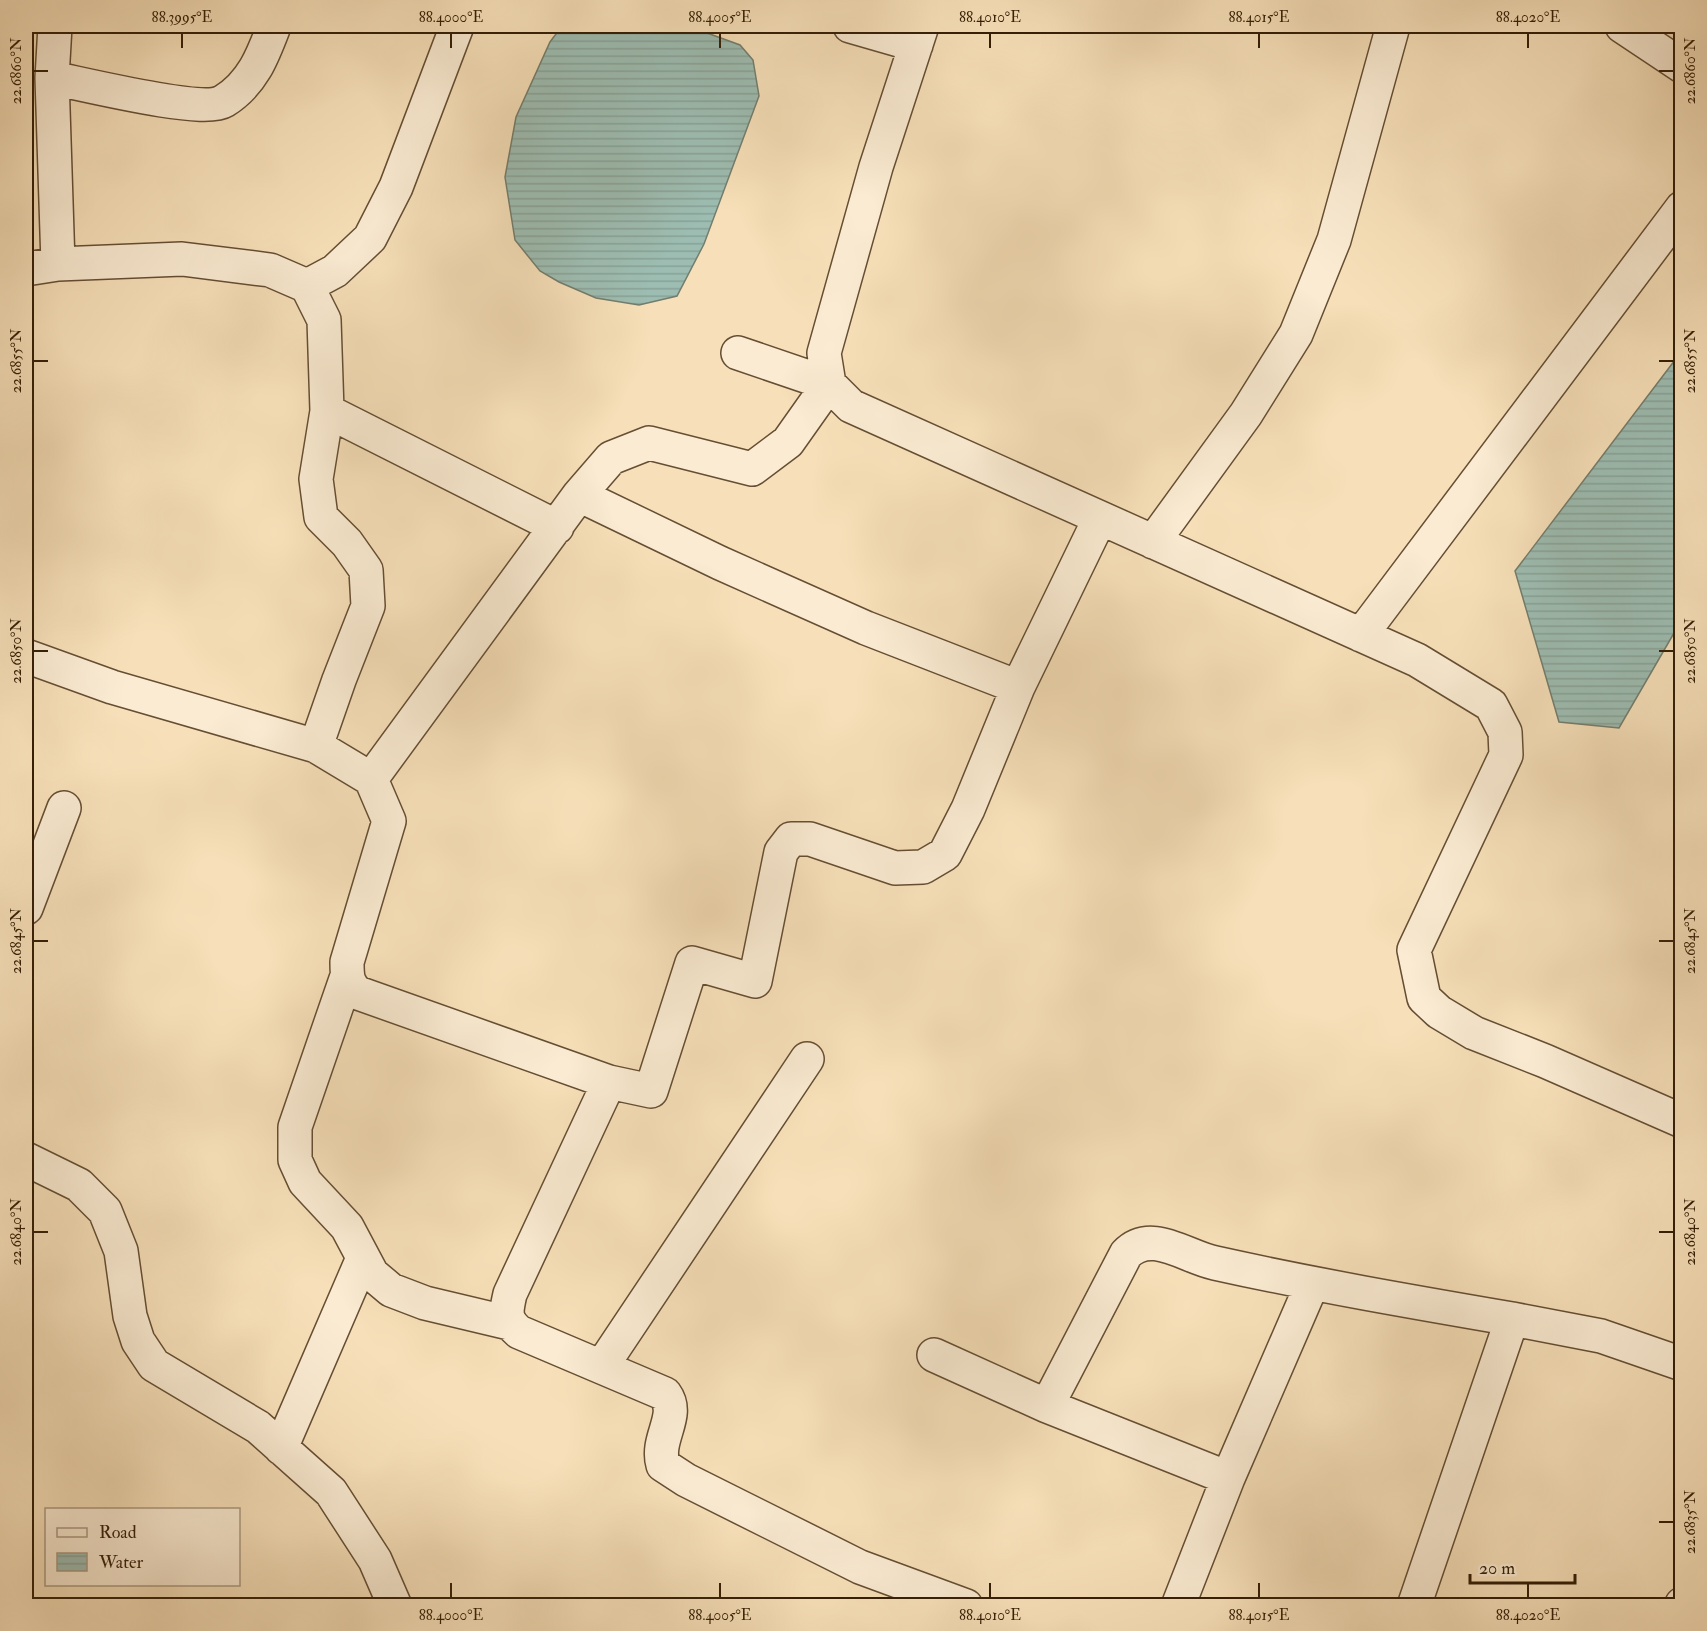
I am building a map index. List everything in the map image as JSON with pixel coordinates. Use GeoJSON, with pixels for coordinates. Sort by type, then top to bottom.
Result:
{"type":"FeatureCollection","features":[{"type":"Feature","properties":{"kind":"street"},"geometry":{"type":"LineString","coordinates":[[55,26],[52,78],[58,264]]}},
{"type":"Feature","properties":{"kind":"street"},"geometry":{"type":"LineString","coordinates":[[52,78],[187,104],[222,103],[244,85],[260,62],[274,26]]}},
{"type":"Feature","properties":{"kind":"street"},"geometry":{"type":"LineString","coordinates":[[307,286],[335,272],[370,238],[396,187],[458,26]]}},
{"type":"Feature","properties":{"kind":"street"},"geometry":{"type":"LineString","coordinates":[[371,779],[579,495],[611,458],[649,443],[752,470],[788,442],[829,384],[824,353],[876,167],[919,35],[850,26]]}},
{"type":"Feature","properties":{"kind":"street"},"geometry":{"type":"LineString","coordinates":[[1153,542],[1246,414],[1296,334],[1334,240],[1393,26]]}},
{"type":"Feature","properties":{"kind":"street"},"geometry":{"type":"LineString","coordinates":[[1622,26],[1682,66]]}},
{"type":"Feature","properties":{"kind":"street"},"geometry":{"type":"LineString","coordinates":[[1361,635],[1682,208]]}},
{"type":"Feature","properties":{"kind":"street"},"geometry":{"type":"LineString","coordinates":[[26,269],[58,264],[182,259],[270,270],[307,286],[324,320],[327,411],[316,479],[321,517],[347,543],[366,570],[368,606],[316,746]]}},
{"type":"Feature","properties":{"kind":"street"},"geometry":{"type":"LineString","coordinates":[[738,353],[829,384],[851,406],[1418,660],[1491,705],[1505,732],[1506,755],[1414,950],[1424,998],[1439,1012],[1474,1033],[1545,1061],[1682,1121]]}},
{"type":"Feature","properties":{"kind":"street"},"geometry":{"type":"LineString","coordinates":[[327,411],[557,527]]}},
{"type":"Feature","properties":{"kind":"street"},"geometry":{"type":"LineString","coordinates":[[579,495],[720,564],[866,628],[1018,687]]}},
{"type":"Feature","properties":{"kind":"street"},"geometry":{"type":"LineString","coordinates":[[346,976],[350,986],[358,993],[609,1082],[651,1091],[692,963],[755,981],[781,852],[792,839],[810,839],[895,868],[923,867],[945,854],[968,809],[1018,687],[1100,518]]}},
{"type":"Feature","properties":{"kind":"street"},"geometry":{"type":"LineString","coordinates":[[26,656],[112,687],[316,746],[371,779],[388,821],[347,962],[346,976],[295,1127],[295,1160],[304,1182],[346,1227],[372,1274],[391,1290],[425,1303],[509,1323],[519,1332],[665,1394],[671,1401],[672,1410],[661,1447],[663,1465],[686,1480],[860,1567],[966,1605]]}},
{"type":"Feature","properties":{"kind":"street"},"geometry":{"type":"LineString","coordinates":[[26,908],[64,808]]}},
{"type":"Feature","properties":{"kind":"street"},"geometry":{"type":"LineString","coordinates":[[602,1366],[807,1059]]}},
{"type":"Feature","properties":{"kind":"street"},"geometry":{"type":"LineString","coordinates":[[509,1323],[507,1314],[510,1294],[609,1082]]}},
{"type":"Feature","properties":{"kind":"street"},"geometry":{"type":"LineString","coordinates":[[26,1160],[79,1185],[105,1211],[121,1251],[130,1316],[138,1341],[154,1365],[258,1427],[332,1492],[375,1560],[395,1605]]}},
{"type":"Feature","properties":{"kind":"street"},"geometry":{"type":"LineString","coordinates":[[1047,1406],[1126,1254],[1133,1247],[1141,1244],[1159,1243],[1209,1262],[1312,1284],[1601,1336],[1682,1364]]}},
{"type":"Feature","properties":{"kind":"street"},"geometry":{"type":"LineString","coordinates":[[281,1448],[363,1258]]}},
{"type":"Feature","properties":{"kind":"street"},"geometry":{"type":"LineString","coordinates":[[1178,1605],[1228,1478],[1312,1284]]}},
{"type":"Feature","properties":{"kind":"street"},"geometry":{"type":"LineString","coordinates":[[1414,1605],[1512,1319]]}},
{"type":"Feature","properties":{"kind":"street"},"geometry":{"type":"LineString","coordinates":[[934,1355],[1047,1406],[1228,1478]]}},
{"type":"Feature","properties":{"kind":"water"},"geometry":{"type":"Polygon","coordinates":[[[562,26],[688,26],[740,45],[753,60],[759,96],[704,244],[677,296],[639,305],[596,298],[540,271],[515,240],[505,177],[516,117],[550,42],[562,26]]]}},
{"type":"Feature","properties":{"kind":"water"},"geometry":{"type":"Polygon","coordinates":[[[1681,352],[1681,621],[1619,728],[1559,722],[1515,571],[1681,352]]]}}]}
